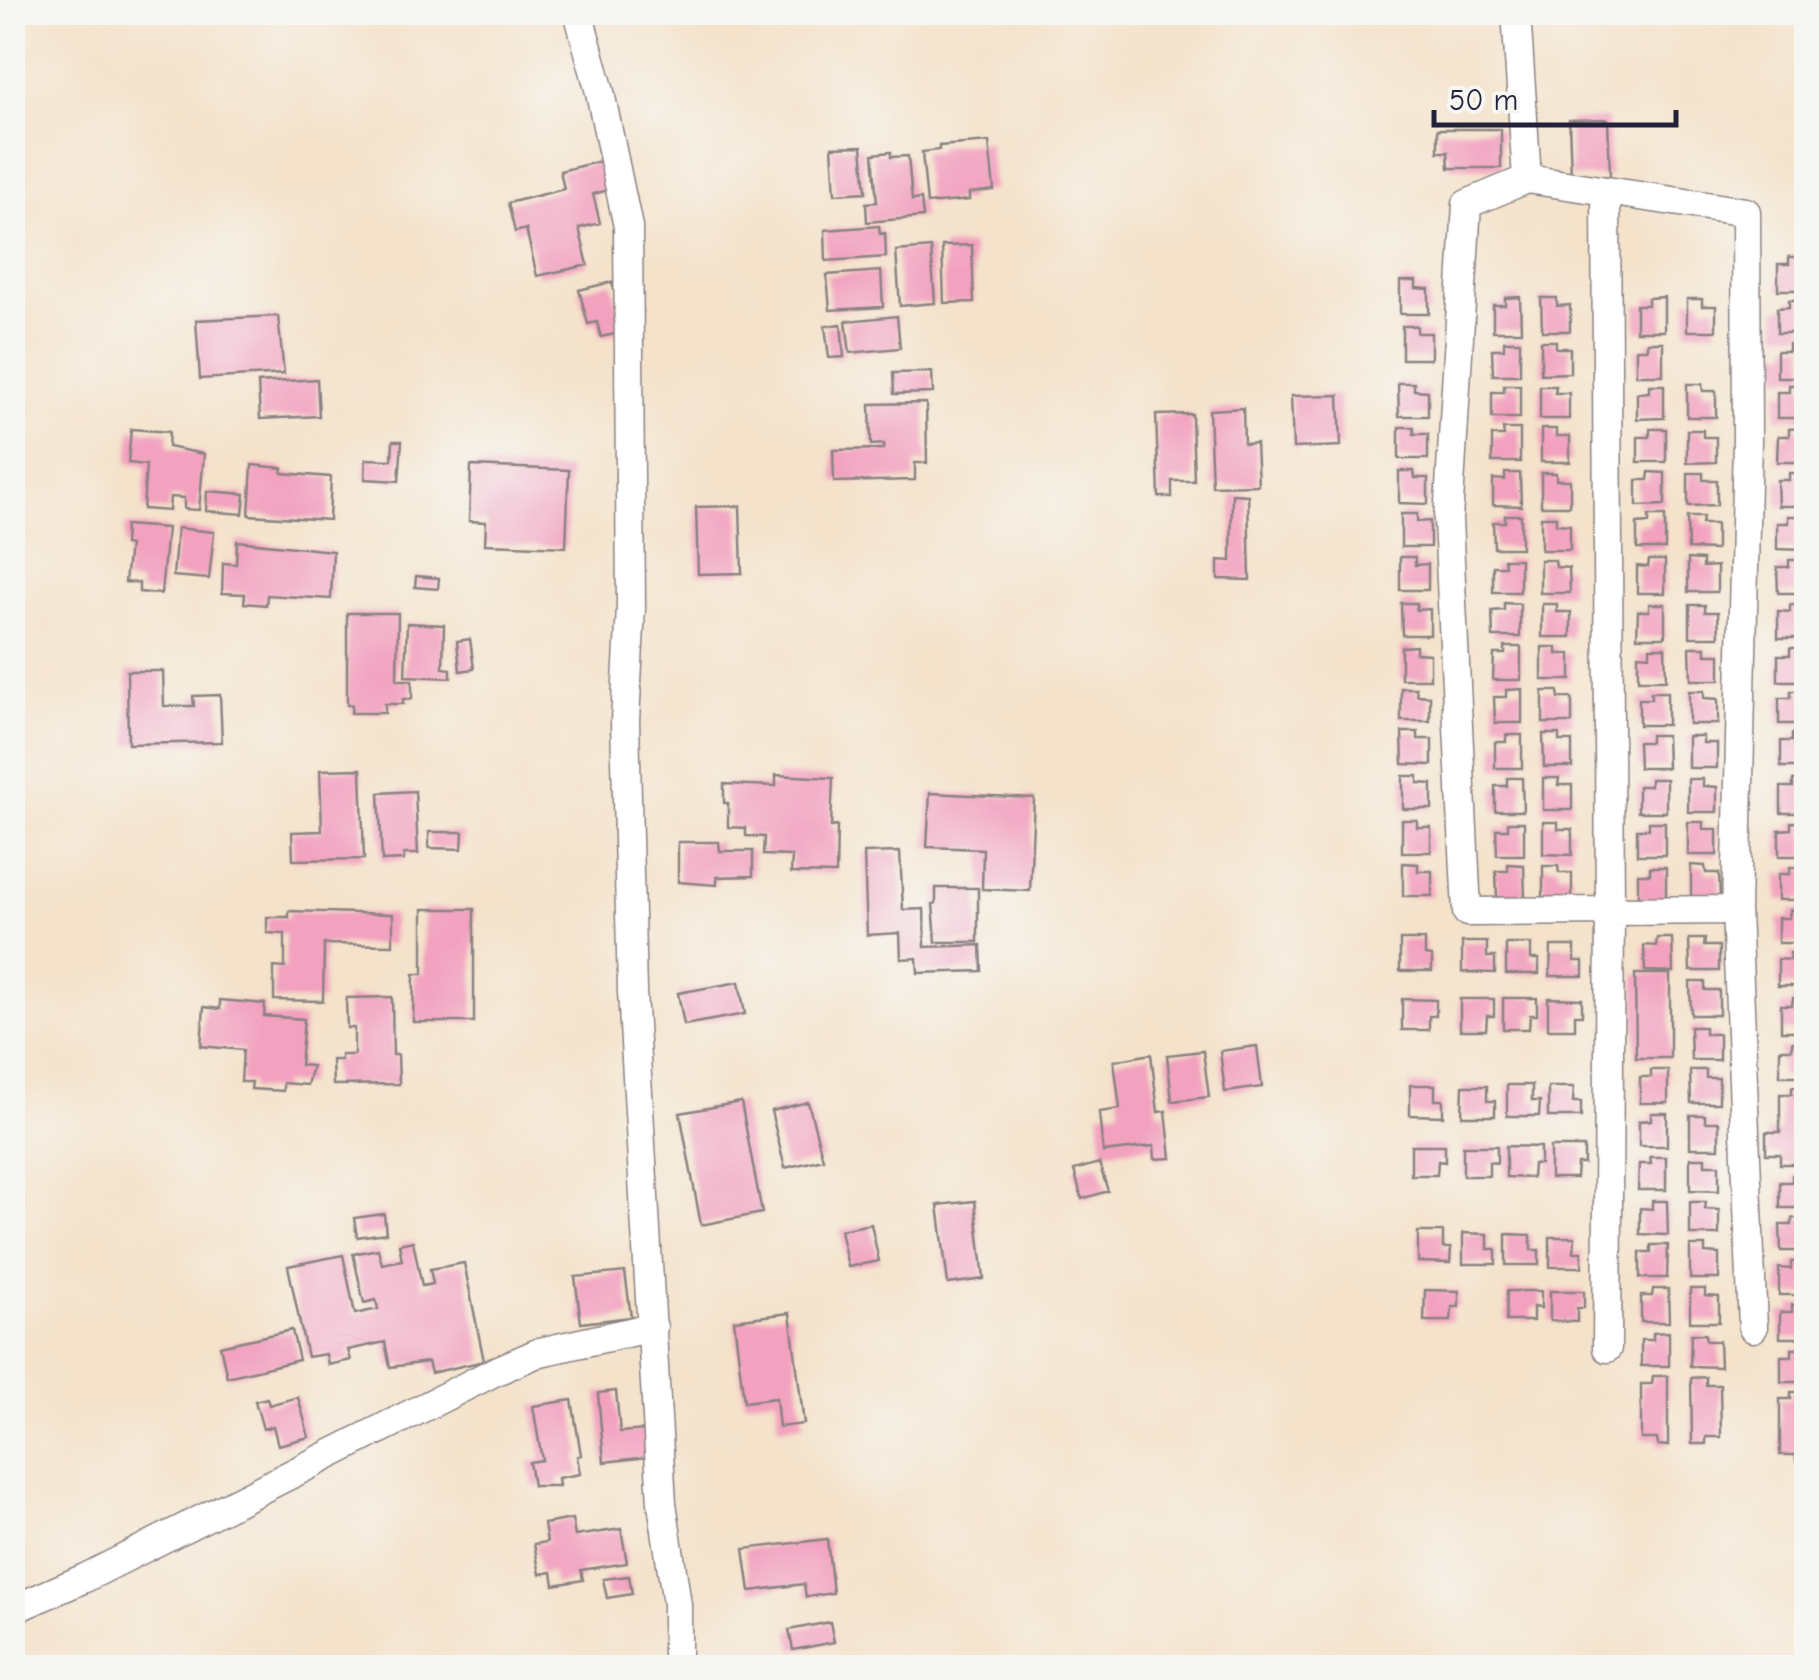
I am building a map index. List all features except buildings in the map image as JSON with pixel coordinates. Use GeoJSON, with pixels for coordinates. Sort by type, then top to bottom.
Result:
{"type":"FeatureCollection","features":[{"type":"Feature","properties":{"kind":"street"},"geometry":{"type":"LineString","coordinates":[[578,12],[596,74],[628,226],[630,607],[626,818],[632,991],[662,1503],[677,1604],[677,1668]]}},
{"type":"Feature","properties":{"kind":"street"},"geometry":{"type":"LineString","coordinates":[[1516,12],[1528,179]]}},
{"type":"Feature","properties":{"kind":"street"},"geometry":{"type":"LineString","coordinates":[[1736,910],[1467,912],[1448,520],[1468,204],[1528,179],[1746,212],[1748,439],[1736,910],[1754,1328]]}},
{"type":"Feature","properties":{"kind":"street"},"geometry":{"type":"LineString","coordinates":[[1606,191],[1610,911],[1607,1348]]}},
{"type":"Feature","properties":{"kind":"street"},"geometry":{"type":"LineString","coordinates":[[12,1610],[85,1578],[494,1372],[540,1352],[653,1326]]}}]}
